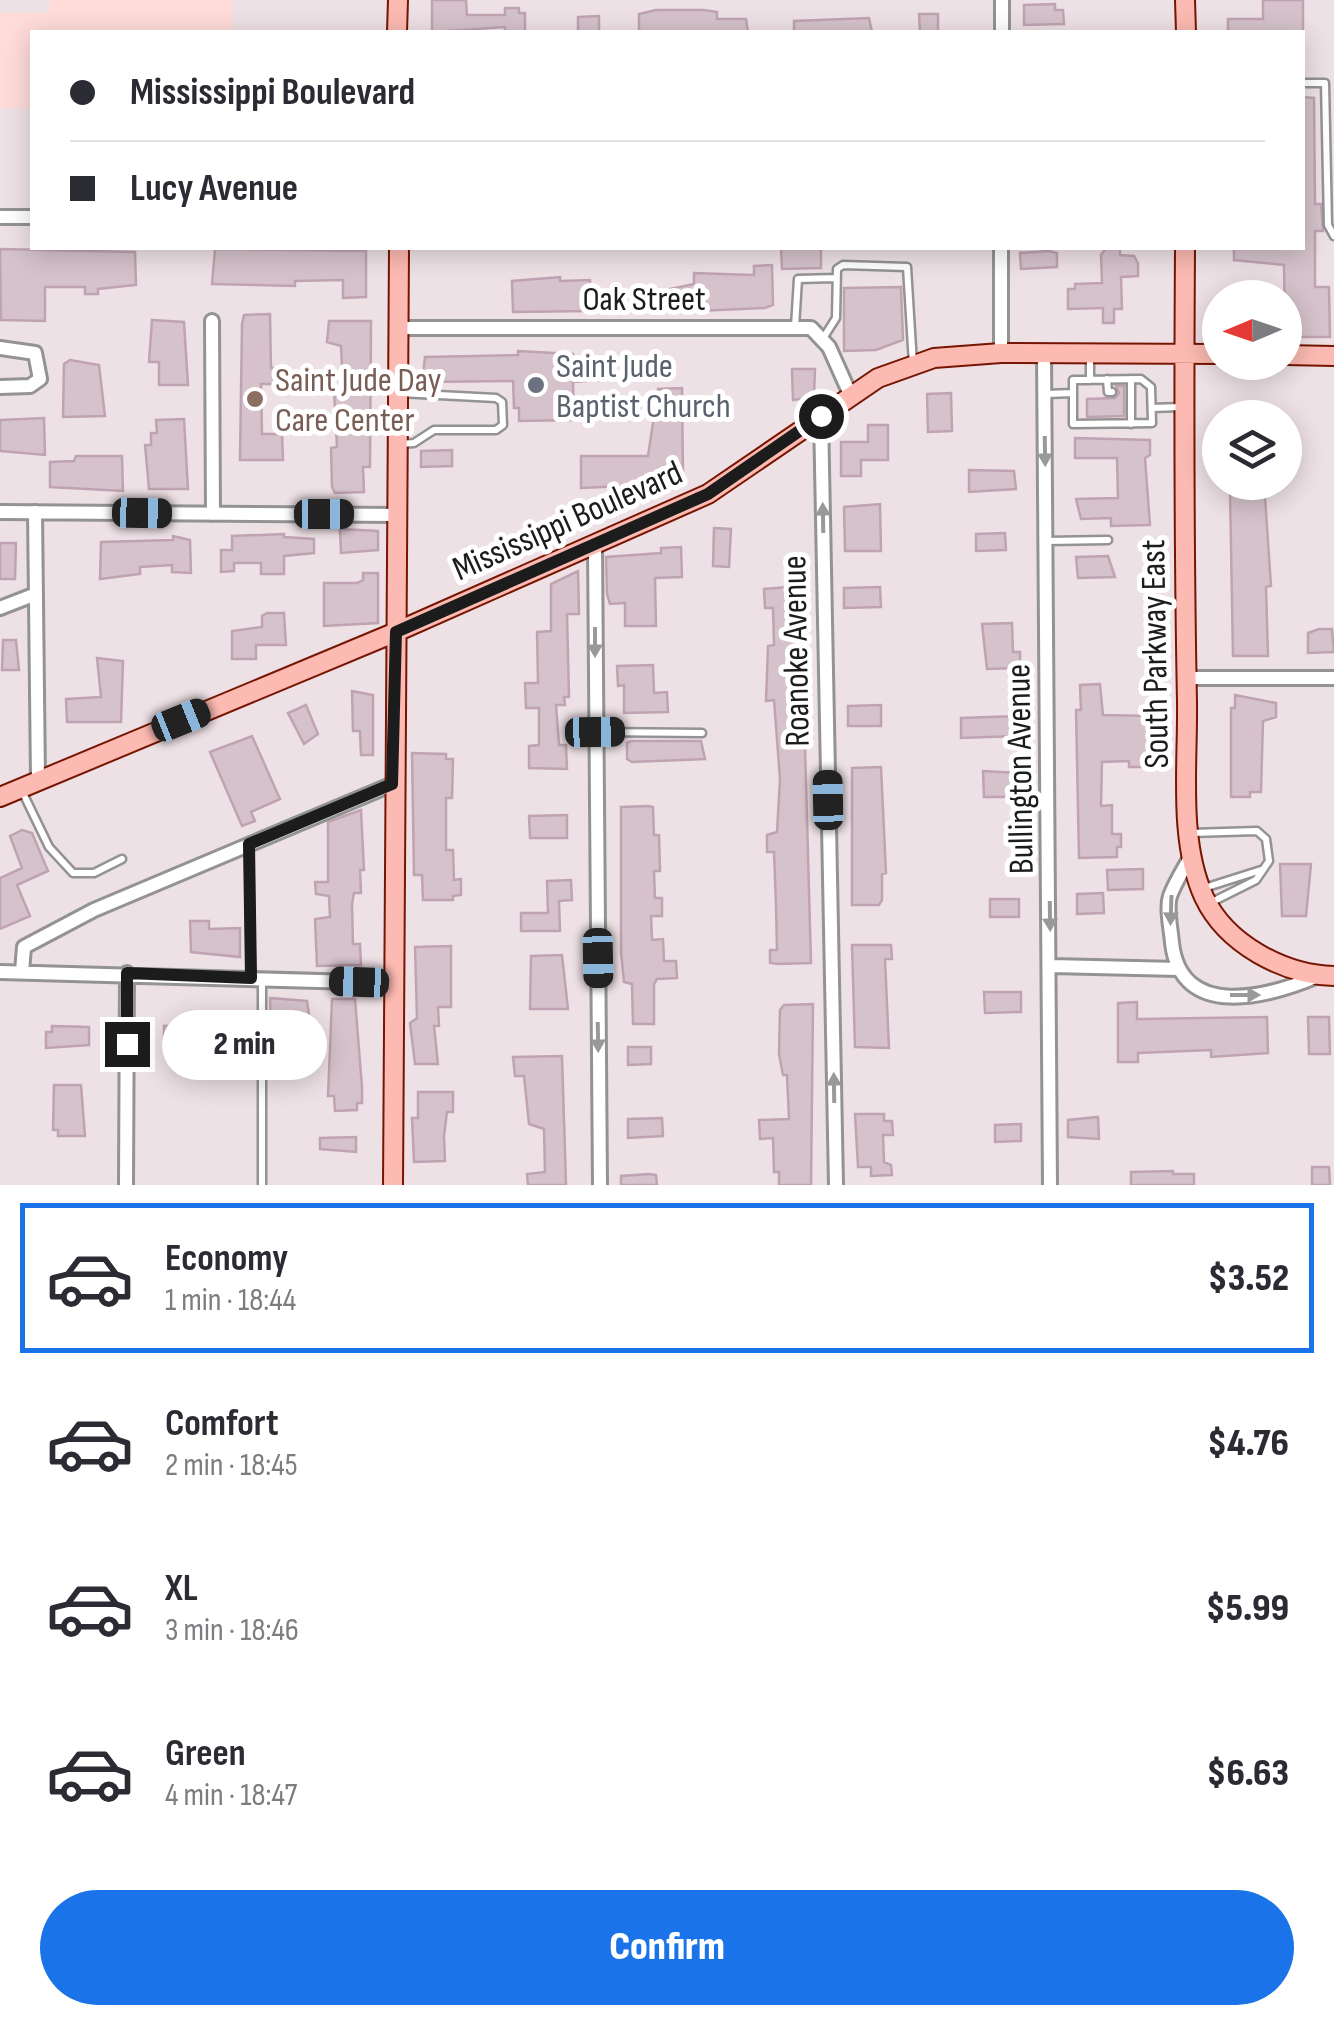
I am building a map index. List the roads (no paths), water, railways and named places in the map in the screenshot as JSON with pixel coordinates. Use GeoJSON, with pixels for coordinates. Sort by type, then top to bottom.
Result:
{"type":"FeatureCollection","features":[{"type":"Feature","properties":{"kind":"main road"},"geometry":{"type":"LineString","coordinates":[[397,30],[398,0]]}},
{"type":"Feature","properties":{"kind":"main road"},"geometry":{"type":"LineString","coordinates":[[1185,0],[1186,30]]}},
{"type":"Feature","properties":{"kind":"main road"},"geometry":{"type":"LineString","coordinates":[[394,1185],[392,784],[399,515],[398,250]]}},
{"type":"Feature","properties":{"kind":"main road","name":"South Parkway East"},"geometry":{"type":"LineString","coordinates":[[1186,250],[1186,678],[1192,854],[1205,896],[1240,940],[1286,969],[1326,976]]}},
{"type":"Feature","properties":{"kind":"main road","name":"Mississippi Boulevard"},"geometry":{"type":"LineString","coordinates":[[0,796],[396,632],[708,494],[850,394],[934,358],[1001,353],[1202,354]]}},
{"type":"Feature","properties":{"kind":"main road"},"geometry":{"type":"LineString","coordinates":[[1302,355],[1334,356]]}},
{"type":"Feature","properties":{"kind":"street"},"geometry":{"type":"LineString","coordinates":[[1002,0],[1002,30]]}},
{"type":"Feature","properties":{"kind":"street"},"geometry":{"type":"LineString","coordinates":[[0,217],[30,216]]}},
{"type":"Feature","properties":{"kind":"street"},"geometry":{"type":"LineString","coordinates":[[1001,250],[1001,353]]}},
{"type":"Feature","properties":{"kind":"street"},"geometry":{"type":"LineString","coordinates":[[212,321],[213,514]]}},
{"type":"Feature","properties":{"kind":"street","name":"Oak Street"},"geometry":{"type":"LineString","coordinates":[[399,328],[811,328],[822,340]]}},
{"type":"Feature","properties":{"kind":"street"},"geometry":{"type":"LineString","coordinates":[[822,340],[850,394]]}},
{"type":"Feature","properties":{"kind":"street"},"geometry":{"type":"LineString","coordinates":[[0,348],[27,348],[36,353],[41,368],[40,379],[30,386],[0,387]]}},
{"type":"Feature","properties":{"kind":"street","name":"Bullington Avenue"},"geometry":{"type":"LineString","coordinates":[[1044,353],[1050,1185]]}},
{"type":"Feature","properties":{"kind":"street","name":"Roanoke Avenue"},"geometry":{"type":"LineString","coordinates":[[821,416],[836,1185]]}},
{"type":"Feature","properties":{"kind":"street"},"geometry":{"type":"LineString","coordinates":[[0,512],[399,515]]}},
{"type":"Feature","properties":{"kind":"street"},"geometry":{"type":"LineString","coordinates":[[29,784],[35,512]]}},
{"type":"Feature","properties":{"kind":"street"},"geometry":{"type":"LineString","coordinates":[[595,545],[600,1185]]}},
{"type":"Feature","properties":{"kind":"street"},"geometry":{"type":"LineString","coordinates":[[0,608],[36,594]]}},
{"type":"Feature","properties":{"kind":"street"},"geometry":{"type":"LineString","coordinates":[[1186,678],[1334,678]]}},
{"type":"Feature","properties":{"kind":"street"},"geometry":{"type":"LineString","coordinates":[[22,972],[27,944],[392,784]]}},
{"type":"Feature","properties":{"kind":"street"},"geometry":{"type":"LineString","coordinates":[[1192,854],[1169,899],[1178,970],[1190,986],[1212,995],[1273,995],[1326,976]]}},
{"type":"Feature","properties":{"kind":"street"},"geometry":{"type":"LineString","coordinates":[[1051,966],[1178,970]]}},
{"type":"Feature","properties":{"kind":"street"},"geometry":{"type":"LineString","coordinates":[[0,972],[392,983]]}},
{"type":"Feature","properties":{"kind":"street"},"geometry":{"type":"LineString","coordinates":[[126,1185],[127,973]]}},
{"type":"Feature","properties":{"kind":"lane"},"geometry":{"type":"LineString","coordinates":[[1305,83],[1325,83],[1328,225],[1334,236]]}},
{"type":"Feature","properties":{"kind":"lane"},"geometry":{"type":"LineString","coordinates":[[822,340],[836,318],[835,278],[842,265],[908,267],[913,366]]}},
{"type":"Feature","properties":{"kind":"lane"},"geometry":{"type":"LineString","coordinates":[[795,328],[798,279],[835,278]]}},
{"type":"Feature","properties":{"kind":"lane"},"geometry":{"type":"LineString","coordinates":[[1090,353],[1090,380]]}},
{"type":"Feature","properties":{"kind":"lane"},"geometry":{"type":"LineString","coordinates":[[1107,379],[1108,392],[1112,392]]}},
{"type":"Feature","properties":{"kind":"lane"},"geometry":{"type":"LineString","coordinates":[[1107,379],[1141,379],[1151,387],[1152,423],[1073,424],[1073,380],[1107,379]]}},
{"type":"Feature","properties":{"kind":"lane"},"geometry":{"type":"LineString","coordinates":[[1131,379],[1132,424]]}},
{"type":"Feature","properties":{"kind":"lane"},"geometry":{"type":"LineString","coordinates":[[399,392],[496,398],[502,402],[504,416],[504,425],[496,430],[437,429],[414,443],[399,444]]}},
{"type":"Feature","properties":{"kind":"lane"},"geometry":{"type":"LineString","coordinates":[[1045,394],[1073,393]]}},
{"type":"Feature","properties":{"kind":"lane"},"geometry":{"type":"LineString","coordinates":[[1152,408],[1184,406]]}},
{"type":"Feature","properties":{"kind":"lane"},"geometry":{"type":"LineString","coordinates":[[1046,541],[1108,540]]}},
{"type":"Feature","properties":{"kind":"lane"},"geometry":{"type":"LineString","coordinates":[[595,732],[702,733]]}},
{"type":"Feature","properties":{"kind":"lane"},"geometry":{"type":"LineString","coordinates":[[29,784],[49,847],[72,873],[94,874],[122,859]]}},
{"type":"Feature","properties":{"kind":"lane"},"geometry":{"type":"LineString","coordinates":[[1190,833],[1257,831],[1266,839],[1269,861],[1256,880],[1205,896]]}},
{"type":"Feature","properties":{"kind":"lane"},"geometry":{"type":"LineString","coordinates":[[249,844],[262,1185]]}},
{"type":"Feature","properties":{"kind":"lane"},"geometry":{"type":"LineString","coordinates":[[1205,896],[1262,870]]}},
{"type":"Feature","properties":{"kind":"place","name":"Saint Jude Baptist Church"},"geometry":{"type":"Point","coordinates":[536,385]}},
{"type":"Feature","properties":{"kind":"place","name":"Saint Jude Day Care Center"},"geometry":{"type":"Point","coordinates":[255,399]}}]}
